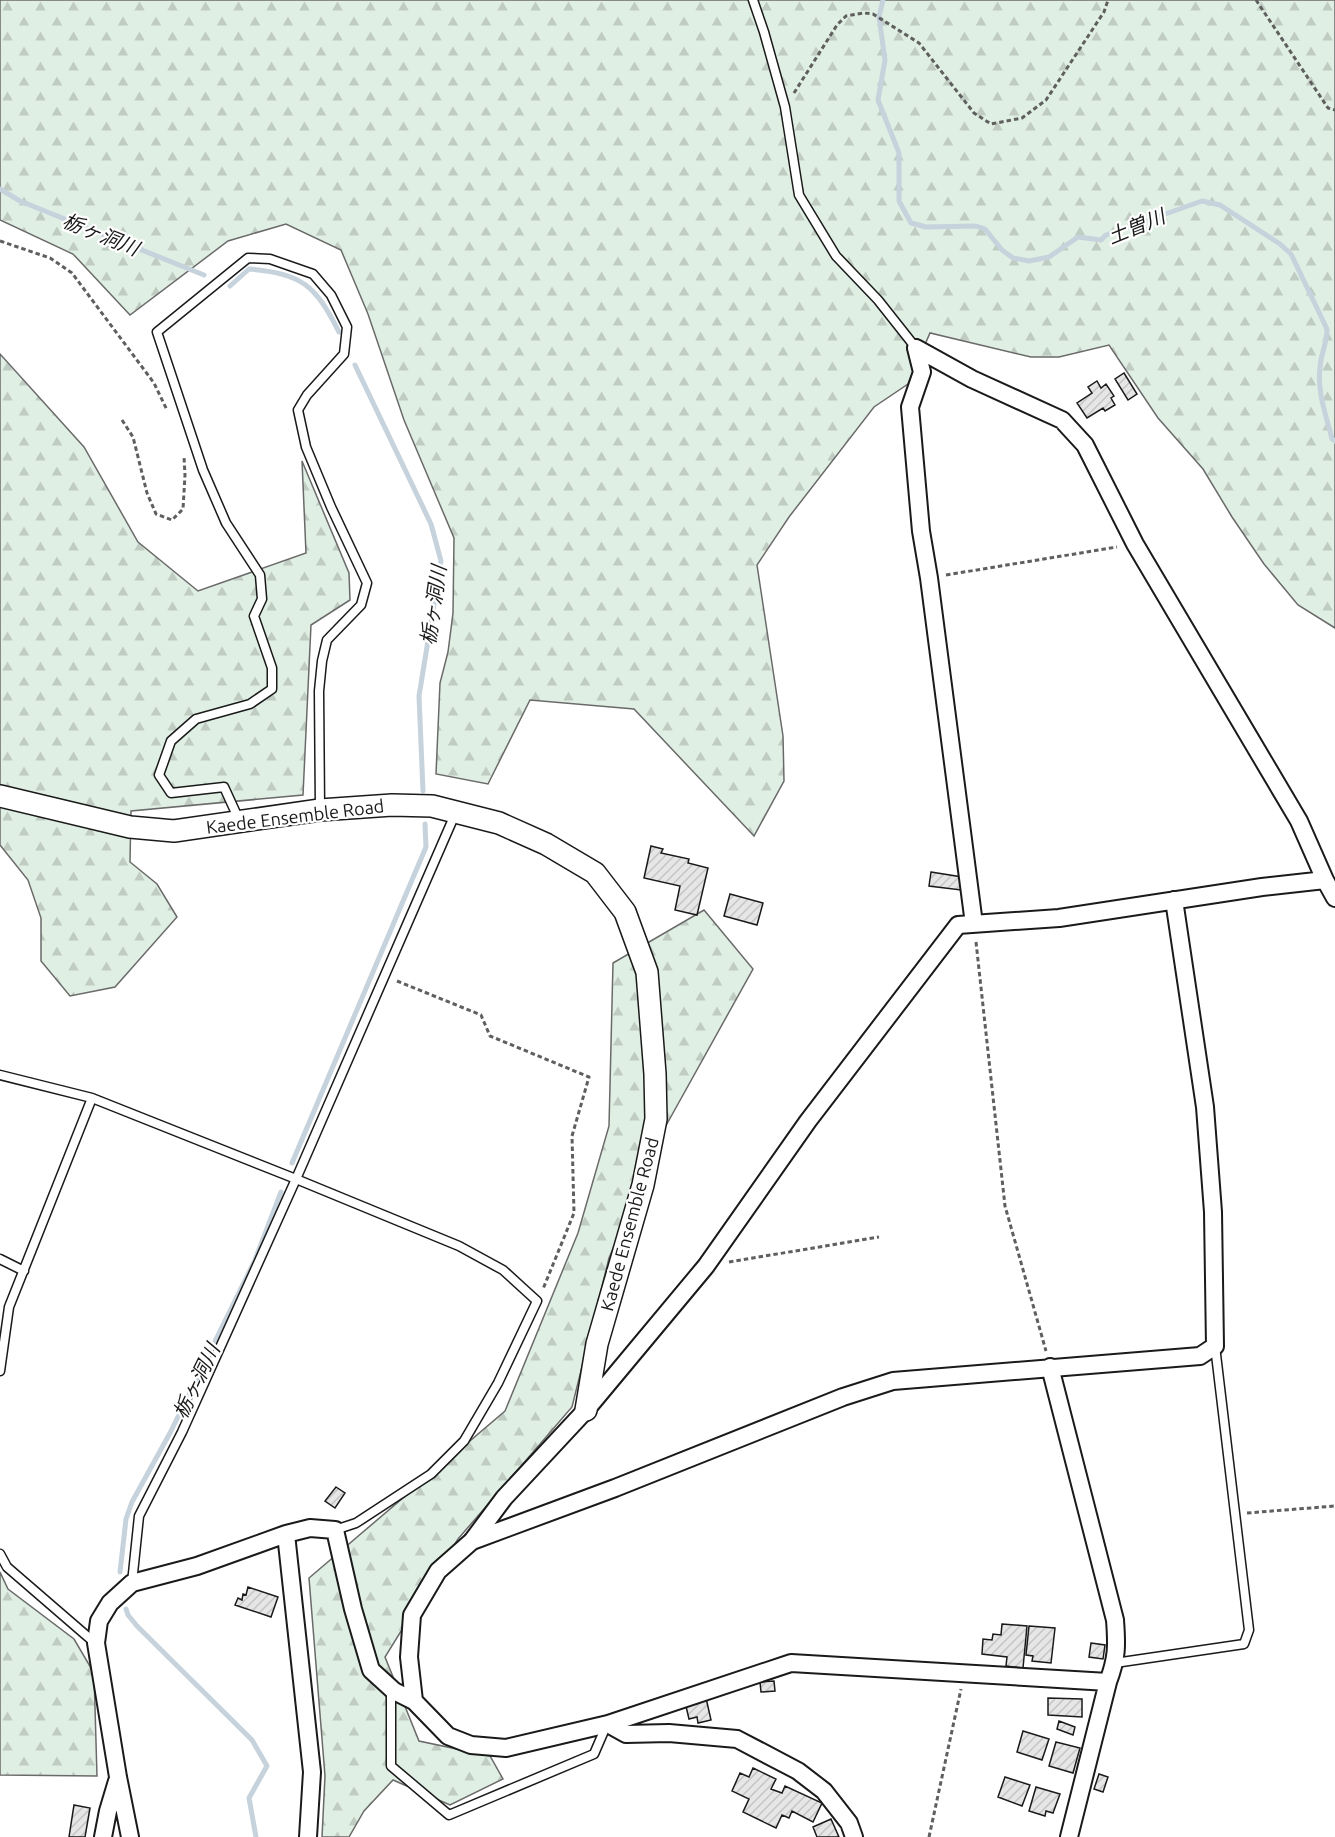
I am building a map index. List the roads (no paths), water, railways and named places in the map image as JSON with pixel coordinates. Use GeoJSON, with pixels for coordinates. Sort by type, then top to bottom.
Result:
{"type":"FeatureCollection","features":[{"type":"Feature","properties":{"kind":"street"},"geometry":{"type":"LineString","coordinates":[[916,348],[972,379],[1062,420],[1085,445],[1136,544],[1299,821],[1335,898]]}},
{"type":"Feature","properties":{"kind":"street"},"geometry":{"type":"LineString","coordinates":[[916,348],[922,372],[910,407],[921,531],[974,924]]}},
{"type":"Feature","properties":{"kind":"street","name":"Kaede Ensemble Road"},"geometry":{"type":"LineString","coordinates":[[0,796],[130,827],[174,831],[320,810],[392,805],[432,806],[499,823],[546,844],[595,873],[625,912],[646,972],[656,1074],[656,1119],[643,1185],[597,1344],[586,1410]]}},
{"type":"Feature","properties":{"kind":"street"},"geometry":{"type":"LineString","coordinates":[[414,1701],[409,1657],[412,1615],[438,1571],[472,1542],[504,1498],[586,1410],[706,1266],[808,1121],[958,925],[1059,918],[1262,887],[1325,880]]}},
{"type":"Feature","properties":{"kind":"street"},"geometry":{"type":"LineString","coordinates":[[472,1542],[626,1484],[843,1397],[893,1381],[1200,1356],[1215,1346],[1213,1212],[1205,1107],[1174,900]]}},
{"type":"Feature","properties":{"kind":"street"},"geometry":{"type":"LineString","coordinates":[[1050,1367],[1114,1620],[1117,1646],[1115,1663],[1108,1682],[1069,1837]]}},
{"type":"Feature","properties":{"kind":"street"},"geometry":{"type":"LineString","coordinates":[[130,1837],[96,1643],[99,1621],[110,1603],[132,1583],[197,1566],[286,1534],[310,1528],[335,1530],[353,1609],[371,1670],[391,1688],[414,1701],[448,1736],[471,1745],[506,1748],[608,1724],[791,1663],[1108,1682]]}},
{"type":"Feature","properties":{"kind":"street"},"geometry":{"type":"LineString","coordinates":[[286,1534],[312,1772],[308,1837]]}},
{"type":"Feature","properties":{"kind":"street"},"geometry":{"type":"LineString","coordinates":[[608,1724],[626,1734],[669,1733],[736,1739],[798,1771],[824,1791],[849,1822],[854,1837]]}},
{"type":"Feature","properties":{"kind":"street"},"geometry":{"type":"LineString","coordinates":[[103,1837],[118,1777]]}},
{"type":"Feature","properties":{"kind":"lane"},"geometry":{"type":"LineString","coordinates":[[753,0],[785,107],[799,195],[836,256],[878,300],[916,348]]}},
{"type":"Feature","properties":{"kind":"lane"},"geometry":{"type":"LineString","coordinates":[[240,822],[224,787],[171,793],[159,775],[171,741],[196,719],[250,704],[272,689],[272,668],[254,616],[262,599],[260,575],[226,523],[207,481],[157,332],[248,258],[270,259],[313,274],[331,295],[347,327],[344,354],[307,395],[298,410],[306,447],[367,583],[361,605],[327,640],[322,661],[319,691],[320,810]]}},
{"type":"Feature","properties":{"kind":"lane"},"geometry":{"type":"LineString","coordinates":[[132,1583],[140,1516],[182,1432],[296,1179],[456,811]]}},
{"type":"Feature","properties":{"kind":"lane"},"geometry":{"type":"LineString","coordinates":[[0,1076],[92,1098],[459,1246],[503,1270],[537,1301],[498,1383],[464,1442],[431,1474],[356,1523],[335,1530]]}},
{"type":"Feature","properties":{"kind":"lane"},"geometry":{"type":"LineString","coordinates":[[0,1371],[9,1307],[92,1098]]}},
{"type":"Feature","properties":{"kind":"lane"},"geometry":{"type":"LineString","coordinates":[[0,1259],[24,1271]]}},
{"type":"Feature","properties":{"kind":"lane"},"geometry":{"type":"LineString","coordinates":[[1115,1663],[1244,1644],[1249,1630],[1215,1346]]}},
{"type":"Feature","properties":{"kind":"lane"},"geometry":{"type":"LineString","coordinates":[[0,1554],[7,1567],[96,1643]]}},
{"type":"Feature","properties":{"kind":"lane"},"geometry":{"type":"LineString","coordinates":[[391,1688],[392,1766],[449,1815],[594,1754],[608,1724]]}},
{"type":"Feature","properties":{"kind":"waterway","name":"土曽川"},"geometry":{"type":"LineString","coordinates":[[883,0],[879,17],[885,60],[878,100],[899,153],[899,201],[911,223],[926,227],[976,226],[985,229],[1002,250],[1013,258],[1029,261],[1049,257],[1078,237],[1101,240],[1106,235],[1202,201],[1220,205],[1280,244],[1291,254],[1327,329],[1319,376],[1323,403],[1332,439],[1335,441]]}},
{"type":"Feature","properties":{"kind":"waterway","name":"栃ヶ洞川"},"geometry":{"type":"LineString","coordinates":[[0,189],[20,201],[204,275]]}},
{"type":"Feature","properties":{"kind":"waterway","name":"栃ヶ洞川"},"geometry":{"type":"LineString","coordinates":[[230,286],[249,269],[282,274],[295,279],[314,293],[339,332]]}},
{"type":"Feature","properties":{"kind":"waterway","name":"栃ヶ洞川"},"geometry":{"type":"LineString","coordinates":[[355,365],[431,524],[441,561],[419,696],[423,791]]}},
{"type":"Feature","properties":{"kind":"waterway","name":"栃ヶ洞川"},"geometry":{"type":"LineString","coordinates":[[292,1163],[426,847],[425,824]]}},
{"type":"Feature","properties":{"kind":"waterway","name":"栃ヶ洞川"},"geometry":{"type":"LineString","coordinates":[[120,1572],[126,1519],[132,1502],[170,1433],[255,1260],[281,1192]]}},
{"type":"Feature","properties":{"kind":"waterway","name":"栃ヶ洞川"},"geometry":{"type":"LineString","coordinates":[[126,1609],[137,1626],[252,1740],[267,1766],[249,1798],[256,1837]]}}]}
